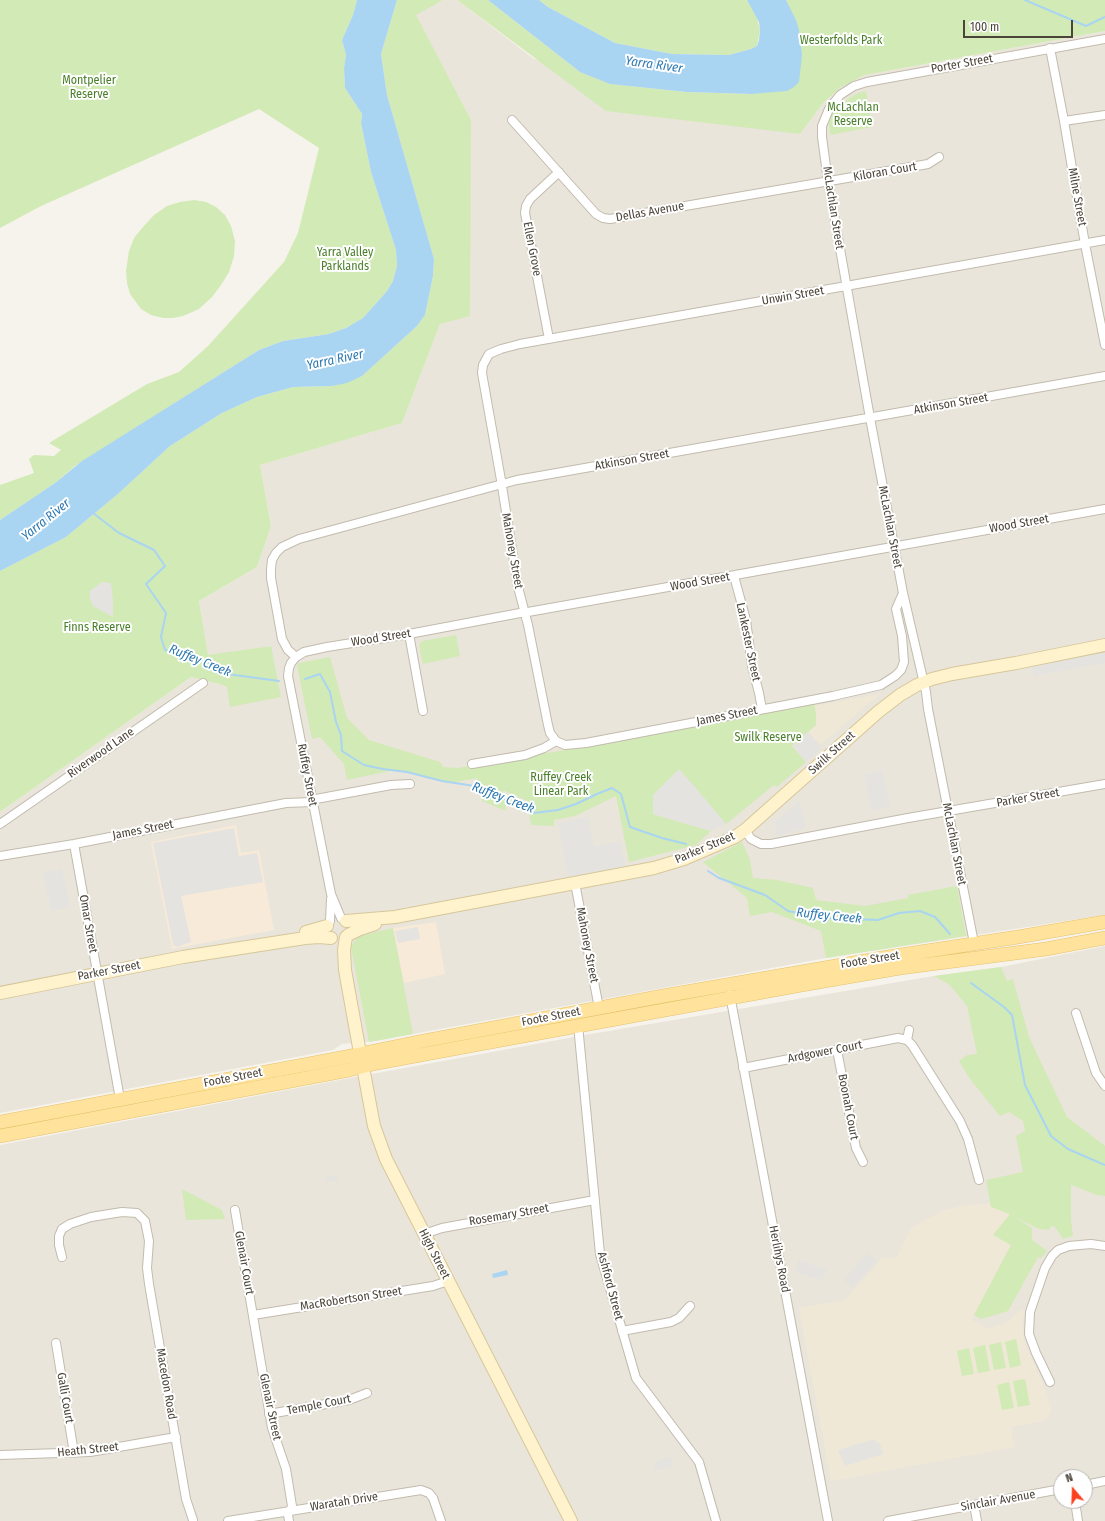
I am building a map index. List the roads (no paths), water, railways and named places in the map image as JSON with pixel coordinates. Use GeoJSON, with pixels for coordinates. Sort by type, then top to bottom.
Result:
{"type":"FeatureCollection","features":[{"type":"Feature","properties":{"kind":"main road"},"geometry":{"type":"LineString","coordinates":[[923,682],[952,674],[1105,646]]}},
{"type":"Feature","properties":{"kind":"main road","name":"Swilk Street"},"geometry":{"type":"LineString","coordinates":[[745,830],[878,712],[900,695],[923,682]]}},
{"type":"Feature","properties":{"kind":"main road","name":"Parker Street"},"geometry":{"type":"LineString","coordinates":[[183,957],[234,943],[306,932],[336,921],[395,917],[654,868],[684,859],[735,837],[745,830]]}},
{"type":"Feature","properties":{"kind":"main road","name":"Parker Street"},"geometry":{"type":"LineString","coordinates":[[347,936],[360,928],[381,923],[395,917]]}},
{"type":"Feature","properties":{"kind":"main road"},"geometry":{"type":"LineString","coordinates":[[336,921],[350,927],[347,936],[342,940],[332,939],[327,933],[336,921]]}},
{"type":"Feature","properties":{"kind":"main road","name":"Foote Street"},"geometry":{"type":"LineString","coordinates":[[0,1122],[729,984],[1105,922]]}},
{"type":"Feature","properties":{"kind":"main road","name":"High Street"},"geometry":{"type":"LineString","coordinates":[[347,936],[344,950],[345,970],[370,1109],[386,1159],[571,1521]]}},
{"type":"Feature","properties":{"kind":"main road","name":"Parker Street"},"geometry":{"type":"LineString","coordinates":[[0,990],[97,974],[183,957],[305,938],[319,937],[332,939]]}},
{"type":"Feature","properties":{"kind":"main road","name":"Foote Street"},"geometry":{"type":"LineString","coordinates":[[0,1136],[731,998],[900,968],[1046,948],[1105,938]]}},
{"type":"Feature","properties":{"kind":"main road","name":"High Street"},"geometry":{"type":"LineString","coordinates":[[332,939],[338,950],[345,970]]}},
{"type":"Feature","properties":{"kind":"main road"},"geometry":{"type":"LineString","coordinates":[[974,944],[976,958]]}},
{"type":"Feature","properties":{"kind":"main road","name":"Parker Street"},"geometry":{"type":"LineString","coordinates":[[0,993],[34,985]]}},
{"type":"Feature","properties":{"kind":"street","name":"Porter Street"},"geometry":{"type":"LineString","coordinates":[[828,109],[845,91],[867,82],[1105,39]]}},
{"type":"Feature","properties":{"kind":"street","name":"Milne Street"},"geometry":{"type":"LineString","coordinates":[[1050,48],[1085,244],[1105,345]]}},
{"type":"Feature","properties":{"kind":"street","name":"McLachlan Street"},"geometry":{"type":"LineString","coordinates":[[828,109],[822,126],[822,137],[846,287],[894,547],[926,692],[928,709],[974,944]]}},
{"type":"Feature","properties":{"kind":"street"},"geometry":{"type":"LineString","coordinates":[[1064,121],[1105,115]]}},
{"type":"Feature","properties":{"kind":"street","name":"Dellas Avenue"},"geometry":{"type":"LineString","coordinates":[[512,120],[596,214],[603,218],[610,219],[828,181]]}},
{"type":"Feature","properties":{"kind":"street","name":"Kiloran Court"},"geometry":{"type":"LineString","coordinates":[[828,181],[928,164],[940,157]]}},
{"type":"Feature","properties":{"kind":"street","name":"Ellen Grove"},"geometry":{"type":"LineString","coordinates":[[549,338],[525,213],[526,206],[530,199],[559,172]]}},
{"type":"Feature","properties":{"kind":"street","name":"Unwin Street"},"geometry":{"type":"LineString","coordinates":[[485,359],[489,354],[501,348],[549,338],[846,287],[1105,240]]}},
{"type":"Feature","properties":{"kind":"street","name":"Mahoney Street"},"geometry":{"type":"LineString","coordinates":[[485,359],[482,373],[502,484],[518,587],[528,625],[548,725],[550,733],[556,741]]}},
{"type":"Feature","properties":{"kind":"street","name":"Atkinson Street"},"geometry":{"type":"LineString","coordinates":[[296,657],[288,650],[282,639],[271,578],[272,560],[276,553],[282,547],[299,539],[517,480],[1105,376]]}},
{"type":"Feature","properties":{"kind":"street","name":"Wood Street"},"geometry":{"type":"LineString","coordinates":[[296,657],[304,652],[327,647],[409,634],[524,612],[734,576],[1105,509]]}},
{"type":"Feature","properties":{"kind":"street","name":"Lankester Street"},"geometry":{"type":"LineString","coordinates":[[734,576],[746,620],[752,666],[762,709]]}},
{"type":"Feature","properties":{"kind":"street","name":"James Street"},"geometry":{"type":"LineString","coordinates":[[556,741],[560,744],[573,745],[872,688],[884,684],[901,670],[904,662],[902,634],[896,609],[903,593]]}},
{"type":"Feature","properties":{"kind":"street"},"geometry":{"type":"LineString","coordinates":[[409,634],[423,711]]}},
{"type":"Feature","properties":{"kind":"street","name":"Ruffey Street"},"geometry":{"type":"LineString","coordinates":[[296,657],[289,668],[288,676],[336,921]]}},
{"type":"Feature","properties":{"kind":"street","name":"Riverwood Lane"},"geometry":{"type":"LineString","coordinates":[[0,824],[203,683]]}},
{"type":"Feature","properties":{"kind":"street"},"geometry":{"type":"LineString","coordinates":[[472,764],[526,755],[544,748],[556,741]]}},
{"type":"Feature","properties":{"kind":"street","name":"James Street"},"geometry":{"type":"LineString","coordinates":[[0,856],[74,844],[286,803],[312,799],[316,800],[391,785],[410,784]]}},
{"type":"Feature","properties":{"kind":"street","name":"Parker Street"},"geometry":{"type":"LineString","coordinates":[[745,830],[751,839],[761,844],[771,844],[1105,784]]}},
{"type":"Feature","properties":{"kind":"street","name":"Omar Street"},"geometry":{"type":"LineString","coordinates":[[74,844],[120,1099]]}},
{"type":"Feature","properties":{"kind":"street","name":"Mahoney Street"},"geometry":{"type":"LineString","coordinates":[[575,883],[599,1008]]}},
{"type":"Feature","properties":{"kind":"street","name":"Herlihys Road"},"geometry":{"type":"LineString","coordinates":[[729,984],[828,1521]]}},
{"type":"Feature","properties":{"kind":"street"},"geometry":{"type":"LineString","coordinates":[[1076,1013],[1096,1073],[1105,1086]]}},
{"type":"Feature","properties":{"kind":"street","name":"Ashford Street"},"geometry":{"type":"LineString","coordinates":[[578,1026],[600,1254],[636,1378],[699,1462],[716,1521]]}},
{"type":"Feature","properties":{"kind":"street"},"geometry":{"type":"LineString","coordinates":[[909,1030],[907,1040],[912,1045],[960,1121],[968,1139],[979,1180]]}},
{"type":"Feature","properties":{"kind":"street","name":"Ardgower Court"},"geometry":{"type":"LineString","coordinates":[[744,1068],[898,1038],[907,1040]]}},
{"type":"Feature","properties":{"kind":"street","name":"Boonah Court"},"geometry":{"type":"LineString","coordinates":[[837,1050],[856,1148],[863,1162]]}},
{"type":"Feature","properties":{"kind":"street","name":"Rosemary Street"},"geometry":{"type":"LineString","coordinates":[[424,1234],[442,1228],[595,1200]]}},
{"type":"Feature","properties":{"kind":"street","name":"Glenair Court"},"geometry":{"type":"LineString","coordinates":[[235,1210],[253,1315]]}},
{"type":"Feature","properties":{"kind":"street","name":"Macedon Road"},"geometry":{"type":"LineString","coordinates":[[62,1257],[59,1245],[60,1232],[66,1226],[83,1219],[98,1215],[133,1212],[143,1218],[147,1225],[149,1240],[147,1268],[190,1521]]}},
{"type":"Feature","properties":{"kind":"street"},"geometry":{"type":"LineString","coordinates":[[1050,1382],[1029,1334],[1030,1312],[1046,1268],[1052,1256],[1058,1250],[1069,1246],[1091,1244],[1105,1246]]}},
{"type":"Feature","properties":{"kind":"street","name":"MacRobertson Street"},"geometry":{"type":"LineString","coordinates":[[253,1315],[433,1286],[448,1281]]}},
{"type":"Feature","properties":{"kind":"street"},"geometry":{"type":"LineString","coordinates":[[622,1331],[671,1322],[679,1318],[690,1306]]}},
{"type":"Feature","properties":{"kind":"street","name":"Glenair Street"},"geometry":{"type":"LineString","coordinates":[[253,1315],[269,1414],[273,1432],[286,1469],[292,1506],[288,1515],[289,1521]]}},
{"type":"Feature","properties":{"kind":"street","name":"Galli Court"},"geometry":{"type":"LineString","coordinates":[[56,1343],[74,1453]]}},
{"type":"Feature","properties":{"kind":"street","name":"Temple Court"},"geometry":{"type":"LineString","coordinates":[[269,1414],[349,1400],[367,1393]]}},
{"type":"Feature","properties":{"kind":"street","name":"Heath Street"},"geometry":{"type":"LineString","coordinates":[[0,1455],[90,1452],[176,1437]]}},
{"type":"Feature","properties":{"kind":"street"},"geometry":{"type":"LineString","coordinates":[[1093,1483],[1105,1481]]}},
{"type":"Feature","properties":{"kind":"street","name":"Waratah Drive"},"geometry":{"type":"LineString","coordinates":[[228,1521],[421,1490],[429,1493],[433,1498],[441,1521]]}},
{"type":"Feature","properties":{"kind":"street","name":"Sinclair Avenue"},"geometry":{"type":"LineString","coordinates":[[888,1521],[1053,1490]]}},
{"type":"Feature","properties":{"kind":"street"},"geometry":{"type":"LineString","coordinates":[[974,1505],[977,1521]]}},
{"type":"Feature","properties":{"kind":"street"},"geometry":{"type":"LineString","coordinates":[[1076,1509],[1078,1521]]}},
{"type":"Feature","properties":{"kind":"water","name":"Yarra River"},"geometry":{"type":"Polygon","coordinates":[[[357,0],[397,0],[381,54],[387,95],[434,259],[433,276],[425,315],[417,326],[362,376],[347,383],[332,386],[293,387],[257,397],[222,413],[170,446],[119,493],[66,537],[0,571],[0,520],[55,483],[82,461],[259,350],[283,341],[329,334],[346,328],[363,318],[387,291],[393,281],[397,266],[396,250],[371,172],[361,123],[362,114],[345,88],[344,68],[346,55],[342,40],[353,15],[357,0]]]}},
{"type":"Feature","properties":{"kind":"water","name":"Yarra River"},"geometry":{"type":"Polygon","coordinates":[[[488,0],[539,0],[548,7],[615,43],[672,54],[729,55],[757,46],[759,40],[759,22],[747,0],[786,0],[796,20],[799,30],[802,55],[799,82],[787,91],[751,94],[687,92],[610,84],[580,72],[488,0]]]}},
{"type":"Feature","properties":{"kind":"water"},"geometry":{"type":"Polygon","coordinates":[[[507,1270],[508,1275],[493,1278],[492,1274],[507,1270]]]}},
{"type":"Feature","properties":{"kind":"waterway"},"geometry":{"type":"LineString","coordinates":[[1025,0],[1086,26],[1105,17]]}},
{"type":"Feature","properties":{"kind":"waterway","name":"Ruffey Creek"},"geometry":{"type":"LineString","coordinates":[[93,513],[119,533],[154,550],[165,566],[146,584],[166,613],[161,637],[165,650],[205,661],[227,674],[279,681]]}},
{"type":"Feature","properties":{"kind":"waterway","name":"Ruffey Creek"},"geometry":{"type":"LineString","coordinates":[[305,679],[320,674],[330,692],[336,722],[341,735],[342,751],[364,765],[407,772],[442,781],[481,787],[534,813],[558,810],[576,804],[612,788],[621,794],[630,827],[662,838],[686,844]]}},
{"type":"Feature","properties":{"kind":"waterway","name":"Ruffey Creek"},"geometry":{"type":"LineString","coordinates":[[708,871],[719,878],[765,895],[788,911],[826,918],[878,920],[899,913],[920,911],[935,917],[950,934]]}},
{"type":"Feature","properties":{"kind":"waterway","name":"Ruffey Creek"},"geometry":{"type":"LineString","coordinates":[[971,983],[1004,1007],[1012,1015],[1025,1085],[1051,1136],[1068,1149],[1105,1165]]}},
{"type":"Feature","properties":{"kind":"park label","name":"Westerfolds Park"},"geometry":{"type":"Point","coordinates":[841,41]}},
{"type":"Feature","properties":{"kind":"park label","name":"Montpelier Reserve"},"geometry":{"type":"Point","coordinates":[89,88]}},
{"type":"Feature","properties":{"kind":"park label","name":"McLachlan Reserve"},"geometry":{"type":"Point","coordinates":[853,115]}},
{"type":"Feature","properties":{"kind":"park label","name":"Yarra Valley Parklands"},"geometry":{"type":"Point","coordinates":[345,260]}},
{"type":"Feature","properties":{"kind":"park label","name":"Finns Reserve"},"geometry":{"type":"Point","coordinates":[97,628]}},
{"type":"Feature","properties":{"kind":"park label","name":"Swilk Reserve"},"geometry":{"type":"Point","coordinates":[768,738]}},
{"type":"Feature","properties":{"kind":"park label","name":"Ruffey Creek Linear Park"},"geometry":{"type":"Point","coordinates":[561,785]}}]}
